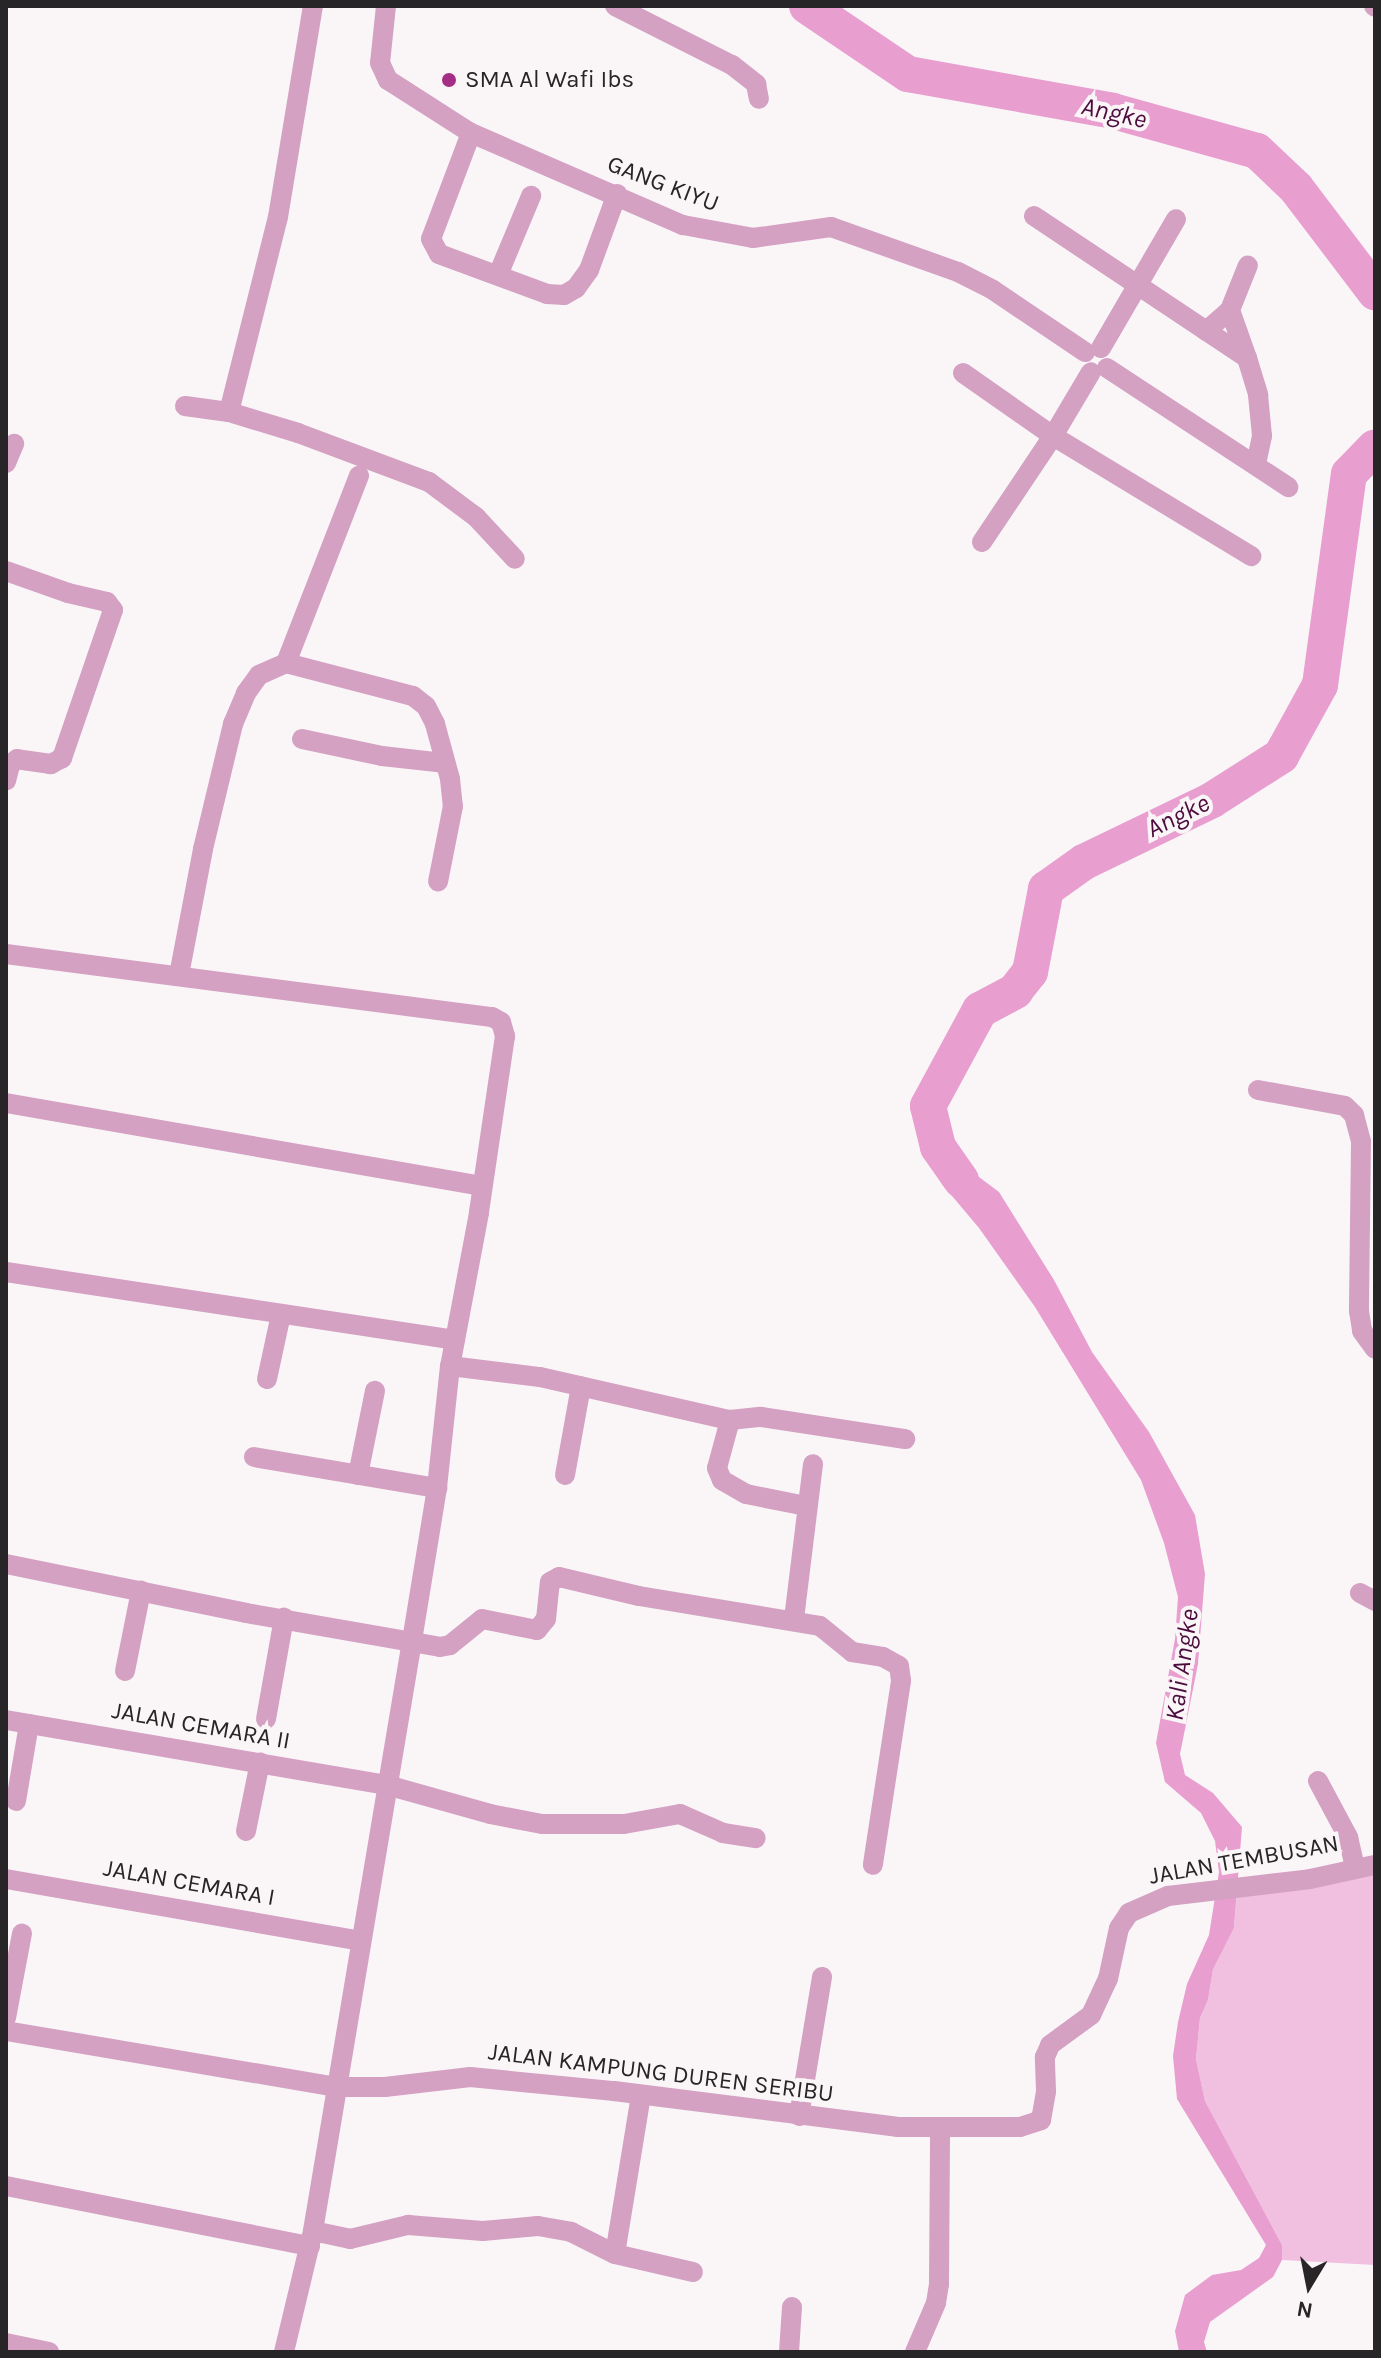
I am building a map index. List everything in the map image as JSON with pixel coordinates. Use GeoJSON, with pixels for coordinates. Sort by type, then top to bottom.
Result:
{"type":"FeatureCollection","features":[{"type":"Feature","properties":{"kind":"street"},"geometry":{"type":"LineString","coordinates":[[229,412],[275,232],[313,6]]}},
{"type":"Feature","properties":{"kind":"street","name":"GANG KIYU"},"geometry":{"type":"LineString","coordinates":[[386,6],[380,63],[388,80],[471,133],[683,225],[712,233],[753,238],[831,227],[958,272],[993,290],[1288,487]]}},
{"type":"Feature","properties":{"kind":"street"},"geometry":{"type":"LineString","coordinates":[[615,6],[732,65],[756,84],[759,99]]}},
{"type":"Feature","properties":{"kind":"street"},"geometry":{"type":"LineString","coordinates":[[471,133],[431,239],[439,254],[547,294],[564,295],[576,288],[589,270],[617,194]]}},
{"type":"Feature","properties":{"kind":"street"},"geometry":{"type":"LineString","coordinates":[[498,275],[531,196]]}},
{"type":"Feature","properties":{"kind":"street"},"geometry":{"type":"LineString","coordinates":[[1034,216],[1247,358]]}},
{"type":"Feature","properties":{"kind":"street"},"geometry":{"type":"LineString","coordinates":[[982,542],[1053,436],[1176,219]]}},
{"type":"Feature","properties":{"kind":"street"},"geometry":{"type":"LineString","coordinates":[[1206,331],[1230,310],[1248,265]]}},
{"type":"Feature","properties":{"kind":"street"},"geometry":{"type":"LineString","coordinates":[[1230,310],[1258,395],[1262,436],[1256,464]]}},
{"type":"Feature","properties":{"kind":"street"},"geometry":{"type":"LineString","coordinates":[[963,373],[1053,436],[1251,556]]}},
{"type":"Feature","properties":{"kind":"street"},"geometry":{"type":"LineString","coordinates":[[185,406],[229,412],[332,445],[429,482],[476,517],[515,559]]}},
{"type":"Feature","properties":{"kind":"street"},"geometry":{"type":"LineString","coordinates":[[286,663],[359,476]]}},
{"type":"Feature","properties":{"kind":"street"},"geometry":{"type":"LineString","coordinates":[[6,571],[68,593],[107,602],[113,610],[62,758],[51,764],[17,759],[10,765],[6,781]]}},
{"type":"Feature","properties":{"kind":"street"},"geometry":{"type":"LineString","coordinates":[[179,975],[203,849],[233,724],[246,693],[259,675],[286,663],[413,696],[426,706],[435,724],[453,806],[438,882]]}},
{"type":"Feature","properties":{"kind":"street"},"geometry":{"type":"LineString","coordinates":[[302,739],[382,756],[444,763]]}},
{"type":"Feature","properties":{"kind":"street"},"geometry":{"type":"LineString","coordinates":[[6,954],[492,1017],[501,1022],[505,1051],[450,1366],[437,1488],[311,2238],[284,2352]]}},
{"type":"Feature","properties":{"kind":"street"},"geometry":{"type":"LineString","coordinates":[[1258,1090],[1345,1106],[1354,1115],[1361,1142],[1359,1311],[1362,1331],[1375,1349]]}},
{"type":"Feature","properties":{"kind":"street"},"geometry":{"type":"LineString","coordinates":[[6,1103],[480,1186]]}},
{"type":"Feature","properties":{"kind":"street"},"geometry":{"type":"LineString","coordinates":[[6,1272],[455,1340]]}},
{"type":"Feature","properties":{"kind":"street"},"geometry":{"type":"LineString","coordinates":[[267,1379],[281,1314]]}},
{"type":"Feature","properties":{"kind":"street"},"geometry":{"type":"LineString","coordinates":[[450,1366],[581,1386],[730,1420],[761,1417],[905,1439]]}},
{"type":"Feature","properties":{"kind":"street"},"geometry":{"type":"LineString","coordinates":[[565,1475],[581,1386]]}},
{"type":"Feature","properties":{"kind":"street"},"geometry":{"type":"LineString","coordinates":[[358,1475],[375,1391]]}},
{"type":"Feature","properties":{"kind":"street"},"geometry":{"type":"LineString","coordinates":[[730,1420],[717,1468],[722,1480],[746,1494],[806,1506]]}},
{"type":"Feature","properties":{"kind":"street"},"geometry":{"type":"LineString","coordinates":[[254,1457],[437,1488]]}},
{"type":"Feature","properties":{"kind":"street"},"geometry":{"type":"LineString","coordinates":[[794,1619],[813,1464]]}},
{"type":"Feature","properties":{"kind":"street"},"geometry":{"type":"LineString","coordinates":[[6,1564],[284,1618],[450,1645],[482,1619],[537,1630],[546,1619],[550,1582],[559,1577],[639,1596],[794,1619],[828,1630],[852,1652],[883,1657],[899,1666],[901,1681],[873,1865]]}},
{"type":"Feature","properties":{"kind":"street"},"geometry":{"type":"LineString","coordinates":[[125,1671],[141,1591]]}},
{"type":"Feature","properties":{"kind":"street"},"geometry":{"type":"LineString","coordinates":[[266,1719],[284,1618]]}},
{"type":"Feature","properties":{"kind":"street","name":"JALAN CEMARA II"},"geometry":{"type":"LineString","coordinates":[[6,1720],[387,1785],[490,1814],[542,1824],[624,1824],[680,1814],[723,1833],[756,1838]]}},
{"type":"Feature","properties":{"kind":"street"},"geometry":{"type":"LineString","coordinates":[[16,1801],[29,1724]]}},
{"type":"Feature","properties":{"kind":"street"},"geometry":{"type":"LineString","coordinates":[[246,1831],[260,1762]]}},
{"type":"Feature","properties":{"kind":"street"},"geometry":{"type":"LineString","coordinates":[[1318,1781],[1365,1866]]}},
{"type":"Feature","properties":{"kind":"street","name":"JALAN TEMBUSAN"},"geometry":{"type":"LineString","coordinates":[[940,2127],[1020,2127],[1041,2120],[1046,2091],[1045,2057],[1050,2045],[1091,2015],[1108,1979],[1119,1928],[1129,1913],[1155,1899],[1327,1876],[1365,1866]]}},
{"type":"Feature","properties":{"kind":"street","name":"JALAN CEMARA I"},"geometry":{"type":"LineString","coordinates":[[6,1879],[361,1941]]}},
{"type":"Feature","properties":{"kind":"street"},"geometry":{"type":"LineString","coordinates":[[6,2018],[22,1933]]}},
{"type":"Feature","properties":{"kind":"street"},"geometry":{"type":"LineString","coordinates":[[799,2116],[822,1977]]}},
{"type":"Feature","properties":{"kind":"street","name":"JALAN KAMPUNG DUREN SERIBU"},"geometry":{"type":"LineString","coordinates":[[6,2031],[337,2087],[385,2087],[470,2077],[897,2127],[940,2127]]}},
{"type":"Feature","properties":{"kind":"street"},"geometry":{"type":"LineString","coordinates":[[615,2254],[641,2096]]}},
{"type":"Feature","properties":{"kind":"street"},"geometry":{"type":"LineString","coordinates":[[915,2352],[936,2303],[939,2284],[940,2127]]}},
{"type":"Feature","properties":{"kind":"street"},"geometry":{"type":"LineString","coordinates":[[6,2186],[311,2238],[350,2239],[408,2225],[483,2231],[538,2226],[571,2232],[615,2254],[693,2272]]}},
{"type":"Feature","properties":{"kind":"street"},"geometry":{"type":"LineString","coordinates":[[789,2352],[792,2307]]}},
{"type":"Feature","properties":{"kind":"street"},"geometry":{"type":"LineString","coordinates":[[6,2343],[49,2352]]}},
{"type":"Feature","properties":{"kind":"shaded area"},"geometry":{"type":"Polygon","coordinates":[[[1375,1868],[1375,2265],[1282,2260],[1282,2245],[1205,2101],[1196,2059],[1200,2018],[1208,2000],[1213,1968],[1234,1928],[1237,1893],[1375,1868]]]}},
{"type":"Feature","properties":{"kind":"water","name":"Kali Angke"},"geometry":{"type":"Polygon","coordinates":[[[945,1133],[963,1165],[999,1192],[1054,1280],[1092,1352],[1149,1432],[1195,1515],[1205,1574],[1198,1664],[1180,1754],[1185,1775],[1213,1793],[1242,1827],[1234,1928],[1213,1969],[1208,2000],[1200,2018],[1196,2059],[1205,2101],[1282,2245],[1282,2260],[1273,2277],[1210,2322],[1204,2342],[1207,2352],[1179,2352],[1175,2331],[1185,2295],[1212,2275],[1241,2270],[1259,2258],[1266,2245],[1177,2099],[1173,2056],[1178,2022],[1187,1984],[1209,1935],[1219,1872],[1215,1841],[1201,1813],[1165,1782],[1156,1743],[1175,1639],[1178,1597],[1164,1543],[1141,1480],[1035,1307],[979,1228],[942,1184],[921,1146],[945,1133]]]}},
{"type":"Feature","properties":{"kind":"waterway","name":"Angke"},"geometry":{"type":"LineString","coordinates":[[807,6],[908,74],[1113,111],[1257,151],[1296,188],[1375,292]]}},
{"type":"Feature","properties":{"kind":"waterway","name":"Angke"},"geometry":{"type":"LineString","coordinates":[[961,1180],[938,1147],[928,1106],[980,1010],[1015,991],[1030,972],[1046,889],[1084,862],[1212,800],[1281,756],[1320,685],[1349,474],[1375,447]]}},
{"type":"Feature","properties":{"kind":"place","name":"SMA Al Wafi Ibs"},"geometry":{"type":"Point","coordinates":[449,80]}}]}
